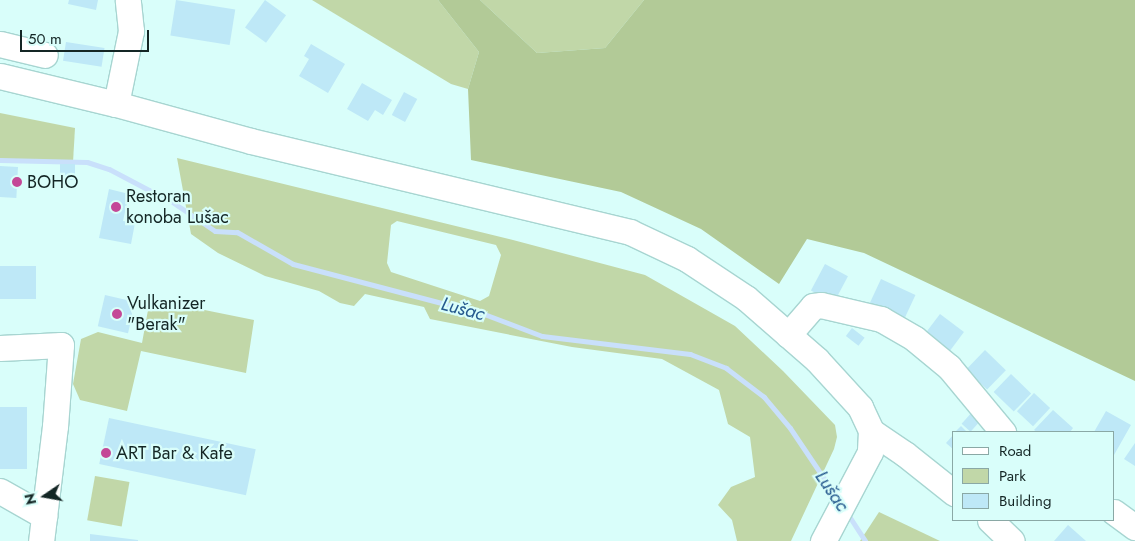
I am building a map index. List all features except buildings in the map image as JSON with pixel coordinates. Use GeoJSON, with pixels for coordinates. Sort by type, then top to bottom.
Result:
{"type":"FeatureCollection","features":[{"type":"Feature","properties":{"kind":"street"},"geometry":{"type":"LineString","coordinates":[[116,104],[131,31],[128,0]]}},
{"type":"Feature","properties":{"kind":"street"},"geometry":{"type":"LineString","coordinates":[[0,44],[45,54]]}},
{"type":"Feature","properties":{"kind":"street"},"geometry":{"type":"LineString","coordinates":[[0,76],[116,104],[251,141],[630,232],[687,259],[746,298],[817,360],[860,407],[871,431],[870,452],[826,536]]}},
{"type":"Feature","properties":{"kind":"street"},"geometry":{"type":"LineString","coordinates":[[788,335],[813,306],[821,305],[880,319],[915,339],[949,367],[1002,431]]}},
{"type":"Feature","properties":{"kind":"street"},"geometry":{"type":"LineString","coordinates":[[0,348],[61,345],[55,426],[41,541]]}},
{"type":"Feature","properties":{"kind":"street"},"geometry":{"type":"LineString","coordinates":[[871,431],[905,454],[952,491]]}},
{"type":"Feature","properties":{"kind":"street"},"geometry":{"type":"LineString","coordinates":[[0,491],[44,516]]}},
{"type":"Feature","properties":{"kind":"street"},"geometry":{"type":"LineString","coordinates":[[1115,513],[1135,527]]}},
{"type":"Feature","properties":{"kind":"street"},"geometry":{"type":"LineString","coordinates":[[991,521],[1012,541]]}},
{"type":"Feature","properties":{"kind":"green space"},"geometry":{"type":"Polygon","coordinates":[[[312,0],[438,0],[479,52],[468,89],[451,84],[312,0]]]}},
{"type":"Feature","properties":{"kind":"green space"},"geometry":{"type":"Polygon","coordinates":[[[438,0],[480,0],[537,53],[605,48],[644,0],[1135,0],[1135,381],[864,253],[807,239],[779,284],[701,229],[621,192],[471,160],[468,89],[479,52],[438,0]]]}},
{"type":"Feature","properties":{"kind":"green space"},"geometry":{"type":"Polygon","coordinates":[[[480,0],[644,0],[605,48],[537,53],[480,0]]]}},
{"type":"Feature","properties":{"kind":"green space"},"geometry":{"type":"Polygon","coordinates":[[[0,113],[75,128],[73,162],[0,160],[0,113]]]}},
{"type":"Feature","properties":{"kind":"green space"},"geometry":{"type":"Polygon","coordinates":[[[177,158],[513,240],[645,275],[735,326],[783,371],[835,425],[837,437],[834,449],[791,541],[737,541],[732,520],[718,505],[731,487],[755,477],[750,437],[728,424],[719,390],[662,359],[572,347],[430,319],[424,307],[365,294],[354,306],[340,303],[319,291],[265,276],[218,253],[191,234],[177,158]],[[397,221],[391,225],[387,263],[391,272],[480,301],[489,296],[501,255],[496,245],[397,221]]]}},
{"type":"Feature","properties":{"kind":"green space"},"geometry":{"type":"Polygon","coordinates":[[[150,299],[254,320],[246,373],[141,351],[127,411],[80,400],[73,384],[81,339],[98,332],[142,343],[150,299]]]}},
{"type":"Feature","properties":{"kind":"green space"},"geometry":{"type":"Polygon","coordinates":[[[95,476],[129,482],[122,526],[87,520],[95,476]]]}},
{"type":"Feature","properties":{"kind":"green space"},"geometry":{"type":"Polygon","coordinates":[[[879,512],[940,541],[860,541],[879,512]]]}},
{"type":"Feature","properties":{"kind":"waterway","name":"Lušac"},"geometry":{"type":"LineString","coordinates":[[0,160],[87,162],[109,169],[162,195],[215,231],[237,232],[293,264],[484,314],[542,336],[690,354],[726,368],[764,397],[790,428],[837,498]]}},
{"type":"Feature","properties":{"kind":"waterway","name":"Lušac"},"geometry":{"type":"LineString","coordinates":[[847,513],[865,541]]}},
{"type":"Feature","properties":{"kind":"place","name":"BOHO"},"geometry":{"type":"Point","coordinates":[17,182]}},
{"type":"Feature","properties":{"kind":"place","name":"Restoran konoba Lušac"},"geometry":{"type":"Point","coordinates":[116,207]}},
{"type":"Feature","properties":{"kind":"place","name":"Vulkanizer \"Berak\""},"geometry":{"type":"Point","coordinates":[117,314]}},
{"type":"Feature","properties":{"kind":"place","name":"ART Bar & Кafe"},"geometry":{"type":"Point","coordinates":[106,453]}}]}
